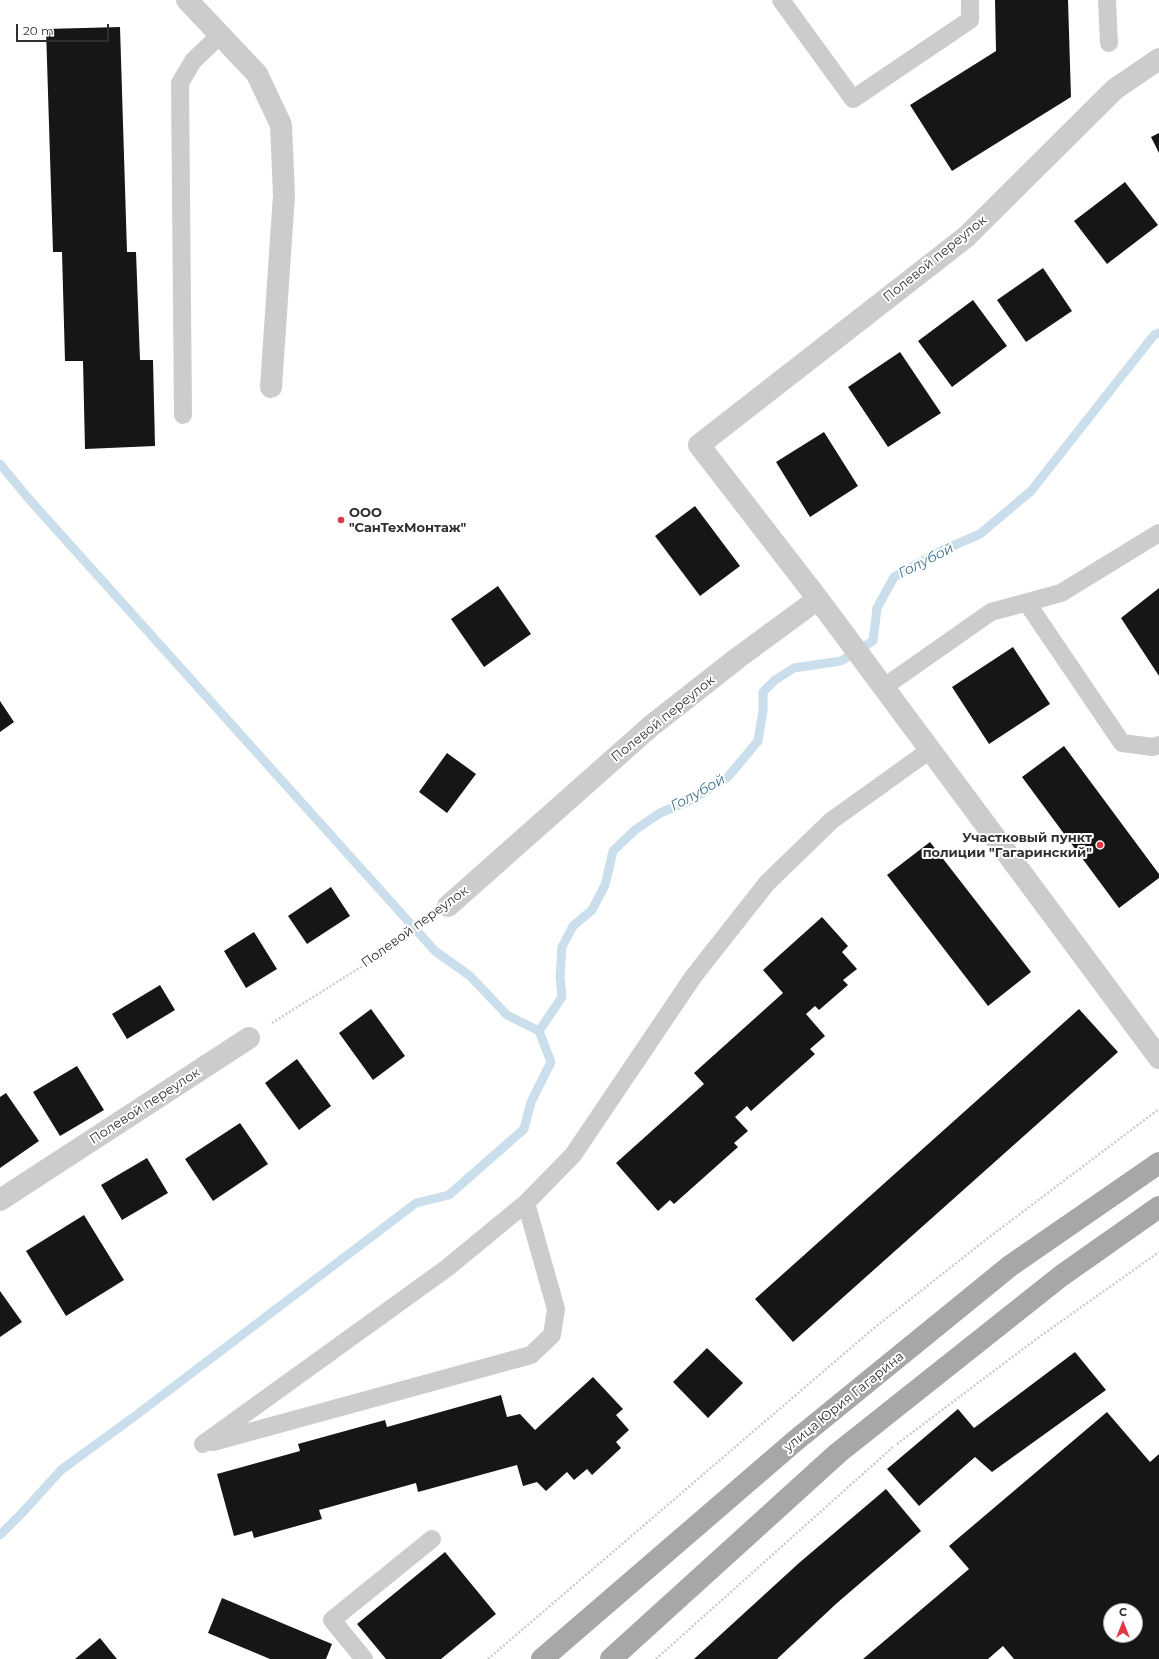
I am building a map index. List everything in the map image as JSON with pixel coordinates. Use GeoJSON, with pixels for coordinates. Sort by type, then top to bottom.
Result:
{"type":"FeatureCollection","features":[{"type":"Feature","properties":{"kind":"main road","name":"улица Юрия Гагарина"},"geometry":{"type":"LineString","coordinates":[[542,1659],[795,1441],[1010,1266],[1159,1163]]}},
{"type":"Feature","properties":{"kind":"main road"},"geometry":{"type":"LineString","coordinates":[[611,1659],[838,1453],[1061,1276],[1159,1207]]}},
{"type":"Feature","properties":{"kind":"street"},"geometry":{"type":"LineString","coordinates":[[187,0],[221,34],[257,74],[281,125],[284,195],[271,387]]}},
{"type":"Feature","properties":{"kind":"street","name":"Полевой переулок"},"geometry":{"type":"LineString","coordinates":[[448,906],[651,726],[739,657],[818,599],[699,445],[966,237],[1115,90],[1159,59]]}},
{"type":"Feature","properties":{"kind":"street"},"geometry":{"type":"LineString","coordinates":[[818,599],[1159,1058]]}},
{"type":"Feature","properties":{"kind":"street","name":"Полевой переулок"},"geometry":{"type":"LineString","coordinates":[[0,1200],[249,1038]]}},
{"type":"Feature","properties":{"kind":"lane"},"geometry":{"type":"LineString","coordinates":[[780,0],[853,99],[970,20],[970,0]]}},
{"type":"Feature","properties":{"kind":"lane"},"geometry":{"type":"LineString","coordinates":[[1106,0],[1109,43]]}},
{"type":"Feature","properties":{"kind":"lane"},"geometry":{"type":"LineString","coordinates":[[184,415],[180,83],[193,61],[221,34]]}},
{"type":"Feature","properties":{"kind":"lane"},"geometry":{"type":"LineString","coordinates":[[879,681],[991,612],[1061,593],[1159,532]]}},
{"type":"Feature","properties":{"kind":"lane"},"geometry":{"type":"LineString","coordinates":[[1027,602],[1122,743],[1153,747],[1159,745]]}},
{"type":"Feature","properties":{"kind":"lane"},"geometry":{"type":"LineString","coordinates":[[526,1204],[556,1309],[552,1335],[531,1355],[203,1444],[447,1268],[526,1204],[573,1155],[693,977],[767,884],[831,821],[930,750]]}},
{"type":"Feature","properties":{"kind":"lane"},"geometry":{"type":"LineString","coordinates":[[364,1659],[332,1620],[432,1539]]}},
{"type":"Feature","properties":{"kind":"path","name":"Полевой переулок"},"geometry":{"type":"LineString","coordinates":[[249,1038],[383,953],[448,906]]}},
{"type":"Feature","properties":{"kind":"path"},"geometry":{"type":"LineString","coordinates":[[488,1659],[874,1328],[988,1238],[1159,1109]]}},
{"type":"Feature","properties":{"kind":"path"},"geometry":{"type":"LineString","coordinates":[[656,1659],[893,1447],[1035,1340],[1159,1252]]}},
{"type":"Feature","properties":{"kind":"building"},"geometry":{"type":"Polygon","coordinates":[[[995,0],[1068,0],[1071,97],[952,171],[910,105],[996,51],[995,0]]]}},
{"type":"Feature","properties":{"kind":"building"},"geometry":{"type":"Polygon","coordinates":[[[120,27],[127,252],[136,252],[140,360],[153,360],[155,446],[85,449],[83,361],[65,361],[62,252],[53,252],[46,29],[120,27]]]}},
{"type":"Feature","properties":{"kind":"building"},"geometry":{"type":"Polygon","coordinates":[[[1159,133],[1159,153],[1151,137],[1159,133]]]}},
{"type":"Feature","properties":{"kind":"building"},"geometry":{"type":"Polygon","coordinates":[[[1125,182],[1158,225],[1107,264],[1074,221],[1125,182]]]}},
{"type":"Feature","properties":{"kind":"building"},"geometry":{"type":"Polygon","coordinates":[[[1043,268],[1072,311],[1026,342],[997,300],[1043,268]]]}},
{"type":"Feature","properties":{"kind":"building"},"geometry":{"type":"Polygon","coordinates":[[[973,300],[1007,346],[952,387],[918,341],[973,300]]]}},
{"type":"Feature","properties":{"kind":"building"},"geometry":{"type":"Polygon","coordinates":[[[900,352],[941,413],[888,447],[848,387],[900,352]]]}},
{"type":"Feature","properties":{"kind":"building"},"geometry":{"type":"Polygon","coordinates":[[[824,432],[858,486],[810,517],[776,462],[824,432]]]}},
{"type":"Feature","properties":{"kind":"building"},"geometry":{"type":"Polygon","coordinates":[[[695,506],[740,566],[700,596],[655,536],[695,506]]]}},
{"type":"Feature","properties":{"kind":"building"},"geometry":{"type":"Polygon","coordinates":[[[498,586],[531,634],[484,667],[451,619],[498,586]]]}},
{"type":"Feature","properties":{"kind":"building"},"geometry":{"type":"Polygon","coordinates":[[[1159,588],[1159,676],[1121,618],[1159,588]]]}},
{"type":"Feature","properties":{"kind":"building"},"geometry":{"type":"Polygon","coordinates":[[[1013,647],[1050,704],[989,744],[952,687],[1013,647]]]}},
{"type":"Feature","properties":{"kind":"building"},"geometry":{"type":"Polygon","coordinates":[[[0,701],[14,722],[0,732],[0,701]]]}},
{"type":"Feature","properties":{"kind":"building"},"geometry":{"type":"Polygon","coordinates":[[[1064,746],[1159,874],[1159,878],[1119,908],[1022,777],[1064,746]]]}},
{"type":"Feature","properties":{"kind":"building"},"geometry":{"type":"Polygon","coordinates":[[[447,753],[476,774],[447,813],[419,792],[447,753]]]}},
{"type":"Feature","properties":{"kind":"building"},"geometry":{"type":"Polygon","coordinates":[[[930,842],[1031,972],[988,1006],[887,875],[930,842]]]}},
{"type":"Feature","properties":{"kind":"building"},"geometry":{"type":"Polygon","coordinates":[[[331,887],[350,916],[307,944],[288,916],[331,887]]]}},
{"type":"Feature","properties":{"kind":"building"},"geometry":{"type":"Polygon","coordinates":[[[822,917],[848,946],[842,952],[857,969],[843,980],[848,985],[819,1010],[815,1006],[806,1014],[825,1036],[810,1049],[815,1054],[751,1111],[747,1106],[735,1117],[748,1131],[734,1143],[738,1147],[674,1204],[670,1200],[658,1211],[616,1163],[704,1084],[694,1073],[783,993],[763,970],[822,917]]]}},
{"type":"Feature","properties":{"kind":"building"},"geometry":{"type":"Polygon","coordinates":[[[254,932],[277,969],[246,988],[224,951],[254,932]]]}},
{"type":"Feature","properties":{"kind":"building"},"geometry":{"type":"Polygon","coordinates":[[[160,985],[175,1010],[127,1039],[112,1014],[160,985]]]}},
{"type":"Feature","properties":{"kind":"building"},"geometry":{"type":"Polygon","coordinates":[[[371,1009],[405,1056],[373,1080],[339,1033],[371,1009]]]}},
{"type":"Feature","properties":{"kind":"building"},"geometry":{"type":"Polygon","coordinates":[[[1079,1009],[1118,1052],[793,1342],[755,1299],[1079,1009]]]}},
{"type":"Feature","properties":{"kind":"building"},"geometry":{"type":"Polygon","coordinates":[[[297,1059],[331,1106],[299,1130],[265,1083],[297,1059]]]}},
{"type":"Feature","properties":{"kind":"building"},"geometry":{"type":"Polygon","coordinates":[[[77,1066],[104,1110],[60,1136],[33,1092],[77,1066]]]}},
{"type":"Feature","properties":{"kind":"building"},"geometry":{"type":"Polygon","coordinates":[[[6,1093],[39,1141],[0,1168],[0,1097],[6,1093]]]}},
{"type":"Feature","properties":{"kind":"building"},"geometry":{"type":"Polygon","coordinates":[[[240,1123],[268,1164],[213,1201],[185,1159],[240,1123]]]}},
{"type":"Feature","properties":{"kind":"building"},"geometry":{"type":"Polygon","coordinates":[[[147,1158],[168,1193],[122,1220],[101,1185],[147,1158]]]}},
{"type":"Feature","properties":{"kind":"building"},"geometry":{"type":"Polygon","coordinates":[[[84,1215],[124,1280],[66,1316],[26,1251],[84,1215]]]}},
{"type":"Feature","properties":{"kind":"building"},"geometry":{"type":"Polygon","coordinates":[[[0,1291],[22,1322],[0,1337],[0,1291]]]}},
{"type":"Feature","properties":{"kind":"building"},"geometry":{"type":"Polygon","coordinates":[[[707,1348],[743,1383],[708,1418],[673,1382],[707,1348]]]}},
{"type":"Feature","properties":{"kind":"building"},"geometry":{"type":"Polygon","coordinates":[[[1075,1352],[1106,1390],[992,1472],[975,1457],[919,1506],[887,1469],[958,1409],[974,1428],[1075,1352]]]}},
{"type":"Feature","properties":{"kind":"building"},"geometry":{"type":"Polygon","coordinates":[[[593,1377],[623,1409],[616,1415],[629,1430],[616,1442],[621,1448],[592,1475],[587,1469],[574,1480],[567,1472],[546,1491],[537,1482],[523,1486],[517,1465],[418,1492],[416,1483],[319,1510],[322,1519],[254,1538],[252,1531],[234,1536],[217,1474],[300,1451],[298,1444],[385,1420],[387,1427],[501,1395],[507,1417],[520,1414],[535,1430],[593,1377]]]}},
{"type":"Feature","properties":{"kind":"building"},"geometry":{"type":"Polygon","coordinates":[[[1107,1412],[1150,1462],[1159,1454],[1159,1659],[1014,1659],[1003,1646],[988,1659],[863,1659],[969,1569],[949,1546],[1107,1412]]]}},
{"type":"Feature","properties":{"kind":"building"},"geometry":{"type":"Polygon","coordinates":[[[886,1489],[921,1531],[837,1603],[777,1659],[694,1659],[799,1563],[886,1489]]]}},
{"type":"Feature","properties":{"kind":"building"},"geometry":{"type":"Polygon","coordinates":[[[445,1552],[496,1614],[441,1659],[386,1659],[357,1624],[445,1552]]]}},
{"type":"Feature","properties":{"kind":"building"},"geometry":{"type":"Polygon","coordinates":[[[222,1598],[332,1644],[326,1659],[270,1659],[208,1633],[222,1598]]]}},
{"type":"Feature","properties":{"kind":"building"},"geometry":{"type":"Polygon","coordinates":[[[100,1638],[117,1659],[75,1659],[100,1638]]]}},
{"type":"Feature","properties":{"kind":"waterway","name":"Голубой"},"geometry":{"type":"LineString","coordinates":[[539,1031],[562,997],[560,977],[562,947],[573,926],[592,910],[605,885],[613,851],[635,830],[660,813],[689,801],[727,778],[758,741],[763,711],[763,692],[775,680],[794,668],[841,661],[873,641],[877,608],[894,577],[941,551],[980,534],[1031,491],[1154,335],[1159,333]]}},
{"type":"Feature","properties":{"kind":"waterway"},"geometry":{"type":"LineString","coordinates":[[0,464],[28,498],[435,951],[470,976],[507,1015],[539,1031],[551,1062],[531,1102],[524,1129],[449,1195],[416,1203],[135,1416],[61,1470],[0,1535]]}},
{"type":"Feature","properties":{"kind":"place","name":"ООО \"СанТехМонтаж\""},"geometry":{"type":"Point","coordinates":[341,520]}},
{"type":"Feature","properties":{"kind":"place","name":"Участковый пункт полиции \"Гагаринский\""},"geometry":{"type":"Point","coordinates":[1100,845]}}]}
